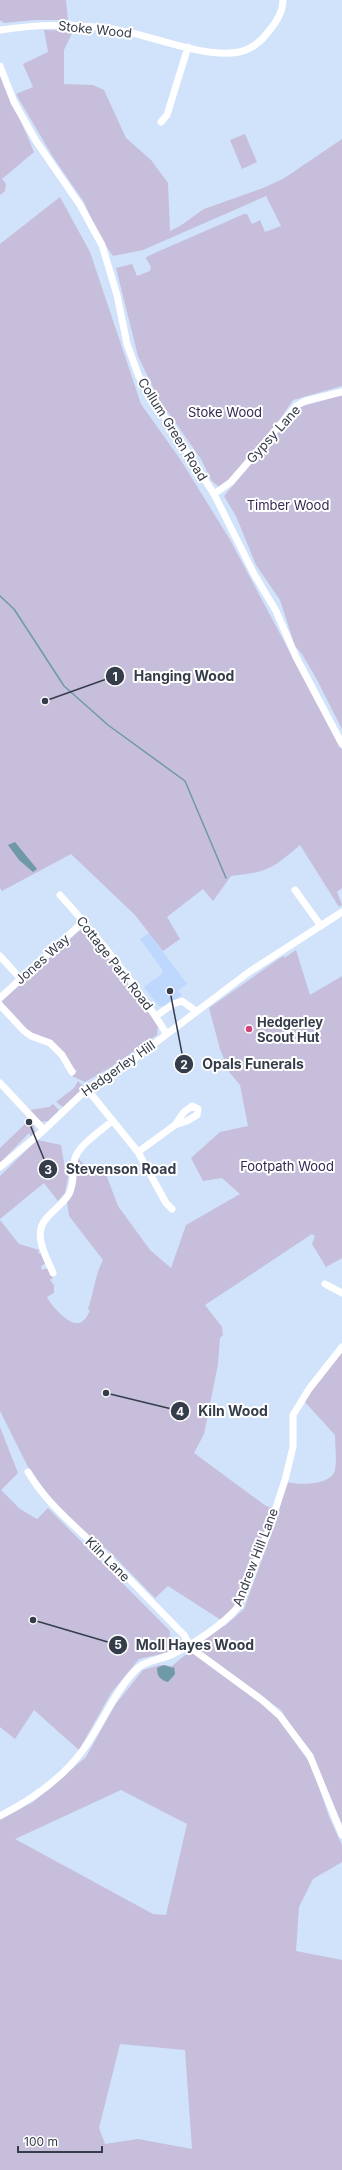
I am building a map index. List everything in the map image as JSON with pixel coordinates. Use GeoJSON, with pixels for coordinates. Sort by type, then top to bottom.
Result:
{"type":"FeatureCollection","features":[{"type":"Feature","properties":{"kind":"street","name":"Stoke Wood"},"geometry":{"type":"LineString","coordinates":[[0,30],[64,24],[78,25],[137,33],[188,47],[222,54],[241,52],[257,44],[276,23],[282,9],[283,0]]}},
{"type":"Feature","properties":{"kind":"street"},"geometry":{"type":"LineString","coordinates":[[161,122],[167,115],[188,47]]}},
{"type":"Feature","properties":{"kind":"street","name":"Collum Green Road"},"geometry":{"type":"LineString","coordinates":[[0,66],[14,102],[32,135],[80,205],[102,245],[117,295],[127,344],[139,377],[214,494],[254,574],[276,611],[296,657],[342,744]]}},
{"type":"Feature","properties":{"kind":"street","name":"Gypsy Lane"},"geometry":{"type":"LineString","coordinates":[[214,494],[231,482],[296,406],[305,401],[342,392]]}},
{"type":"Feature","properties":{"kind":"street"},"geometry":{"type":"LineString","coordinates":[[295,890],[321,926]]}},
{"type":"Feature","properties":{"kind":"street","name":"Cottage Park Road"},"geometry":{"type":"LineString","coordinates":[[60,895],[84,921],[117,962],[156,1016],[166,1033]]}},
{"type":"Feature","properties":{"kind":"street","name":"Hedgerley Hill"},"geometry":{"type":"LineString","coordinates":[[0,1166],[44,1130],[87,1089],[126,1065],[166,1033],[249,972],[342,912]]}},
{"type":"Feature","properties":{"kind":"street","name":"Jones Way"},"geometry":{"type":"LineString","coordinates":[[0,998],[20,978],[84,921]]}},
{"type":"Feature","properties":{"kind":"street"},"geometry":{"type":"LineString","coordinates":[[0,956],[20,978]]}},
{"type":"Feature","properties":{"kind":"street"},"geometry":{"type":"LineString","coordinates":[[156,1016],[173,1004],[182,1001],[196,1011]]}},
{"type":"Feature","properties":{"kind":"street"},"geometry":{"type":"LineString","coordinates":[[0,1005],[24,1031],[31,1036],[50,1043],[62,1054],[72,1072]]}},
{"type":"Feature","properties":{"kind":"street"},"geometry":{"type":"LineString","coordinates":[[0,1083],[44,1130]]}},
{"type":"Feature","properties":{"kind":"street"},"geometry":{"type":"LineString","coordinates":[[87,1089],[138,1152],[166,1203],[172,1210]]}},
{"type":"Feature","properties":{"kind":"street"},"geometry":{"type":"LineString","coordinates":[[53,1273],[42,1246],[41,1226],[69,1194],[76,1158],[81,1150],[112,1121]]}},
{"type":"Feature","properties":{"kind":"street"},"geometry":{"type":"LineString","coordinates":[[138,1152],[175,1125]]}},
{"type":"Feature","properties":{"kind":"street"},"geometry":{"type":"LineString","coordinates":[[325,1284],[342,1293]]}},
{"type":"Feature","properties":{"kind":"street","name":"Andrew Hill Lane"},"geometry":{"type":"LineString","coordinates":[[0,1816],[27,1802],[66,1770],[83,1751],[130,1678],[140,1666],[174,1654],[230,1617],[237,1608],[268,1532],[285,1480],[293,1447],[293,1415],[309,1389],[342,1347]]}},
{"type":"Feature","properties":{"kind":"street","name":"Kiln Lane"},"geometry":{"type":"LineString","coordinates":[[28,1472],[55,1508],[107,1556],[184,1635],[188,1645]]}},
{"type":"Feature","properties":{"kind":"street"},"geometry":{"type":"LineString","coordinates":[[188,1645],[262,1700],[280,1716],[310,1756],[342,1835]]}},
{"type":"Feature","properties":{"kind":"shaded area"},"geometry":{"type":"Polygon","coordinates":[[[15,842],[37,869],[33,872],[19,860],[8,845],[15,842]]]}},
{"type":"Feature","properties":{"kind":"shaded area"},"geometry":{"type":"Polygon","coordinates":[[[149,933],[187,984],[178,991],[182,995],[165,1006],[159,1006],[144,987],[162,974],[162,969],[140,939],[149,933]]]}},
{"type":"Feature","properties":{"kind":"shaded area"},"geometry":{"type":"Polygon","coordinates":[[[164,1665],[173,1668],[174,1666],[175,1674],[168,1682],[161,1679],[158,1673],[157,1668],[164,1665]]]}},
{"type":"Feature","properties":{"kind":"green space"},"geometry":{"type":"Polygon","coordinates":[[[0,0],[66,0],[68,20],[34,20],[4,23],[0,20],[0,0]]]}},
{"type":"Feature","properties":{"kind":"green space"},"geometry":{"type":"Polygon","coordinates":[[[44,30],[73,31],[64,50],[64,84],[93,85],[104,90],[126,138],[151,160],[168,183],[170,231],[180,226],[204,209],[263,188],[283,179],[342,139],[342,386],[293,400],[272,431],[226,482],[219,487],[211,480],[201,459],[158,398],[138,356],[116,268],[132,264],[137,276],[150,271],[151,267],[146,258],[148,256],[244,214],[247,214],[252,224],[260,220],[265,232],[281,226],[266,196],[143,250],[113,256],[98,234],[84,202],[53,157],[16,94],[33,87],[23,64],[48,52],[44,30]]]}},
{"type":"Feature","properties":{"kind":"green space"},"geometry":{"type":"Polygon","coordinates":[[[0,73],[34,152],[2,179],[6,184],[5,191],[0,195],[0,73]]]}},
{"type":"Feature","properties":{"kind":"green space"},"geometry":{"type":"Polygon","coordinates":[[[245,134],[257,162],[242,169],[230,140],[245,134]]]}},
{"type":"Feature","properties":{"kind":"green space"},"geometry":{"type":"Polygon","coordinates":[[[60,197],[90,252],[141,404],[180,459],[229,538],[342,750],[342,888],[337,892],[342,905],[339,907],[300,845],[269,868],[253,873],[231,876],[213,901],[203,889],[167,917],[180,939],[163,951],[135,915],[71,854],[2,891],[0,888],[0,244],[60,197]]]}},
{"type":"Feature","properties":{"kind":"green space","name":"Timber Wood"},"geometry":{"type":"Polygon","coordinates":[[[342,395],[342,729],[316,678],[302,654],[295,646],[280,600],[256,565],[236,516],[224,496],[300,407],[342,395]]]}},
{"type":"Feature","properties":{"kind":"green space"},"geometry":{"type":"Polygon","coordinates":[[[87,928],[122,971],[158,1025],[157,1035],[111,1067],[85,1082],[72,1076],[77,1071],[72,1067],[59,1048],[30,1033],[3,1005],[2,1001],[79,931],[87,928]]]}},
{"type":"Feature","properties":{"kind":"green space","name":"Footpath Wood"},"geometry":{"type":"Polygon","coordinates":[[[296,950],[310,995],[342,976],[342,1258],[326,1267],[312,1244],[315,1236],[312,1234],[205,1305],[222,1327],[223,1335],[220,1338],[218,1364],[204,1434],[194,1453],[266,1506],[273,1508],[265,1533],[255,1555],[251,1570],[236,1605],[221,1620],[168,1586],[155,1598],[108,1550],[87,1535],[53,1501],[29,1469],[0,1411],[0,1220],[19,1244],[39,1250],[38,1254],[40,1253],[46,1263],[41,1266],[42,1270],[48,1268],[53,1278],[50,1280],[54,1285],[54,1293],[47,1297],[57,1311],[73,1323],[78,1323],[84,1320],[90,1311],[88,1309],[98,1272],[103,1260],[69,1216],[67,1202],[76,1156],[94,1175],[104,1169],[118,1206],[150,1250],[171,1268],[186,1225],[240,1194],[222,1178],[203,1181],[191,1158],[220,1132],[248,1126],[240,1085],[229,1072],[220,1049],[209,1008],[280,958],[284,956],[284,958],[296,950]]]}},
{"type":"Feature","properties":{"kind":"green space"},"geometry":{"type":"Polygon","coordinates":[[[78,1081],[85,1088],[63,1107],[56,1102],[74,1088],[78,1081]]]}},
{"type":"Feature","properties":{"kind":"green space"},"geometry":{"type":"Polygon","coordinates":[[[53,1104],[59,1110],[48,1121],[40,1122],[30,1112],[30,1110],[49,1107],[53,1104]]]}},
{"type":"Feature","properties":{"kind":"green space"},"geometry":{"type":"Polygon","coordinates":[[[26,1117],[33,1124],[35,1132],[32,1138],[29,1133],[0,1163],[0,1148],[25,1124],[27,1120],[26,1117]]]}},
{"type":"Feature","properties":{"kind":"green space"},"geometry":{"type":"Polygon","coordinates":[[[37,1140],[61,1145],[65,1168],[69,1172],[65,1193],[58,1201],[44,1183],[0,1219],[0,1176],[37,1140]]]}},
{"type":"Feature","properties":{"kind":"green space"},"geometry":{"type":"Polygon","coordinates":[[[342,1352],[342,1824],[320,1774],[281,1710],[194,1647],[213,1630],[225,1626],[244,1609],[276,1521],[287,1482],[306,1484],[321,1482],[332,1475],[335,1470],[335,1435],[304,1401],[342,1352]]]}},
{"type":"Feature","properties":{"kind":"green space"},"geometry":{"type":"Polygon","coordinates":[[[0,1427],[18,1473],[1,1490],[20,1509],[37,1519],[48,1508],[170,1631],[169,1652],[139,1659],[111,1693],[79,1750],[34,1710],[15,1739],[0,1727],[0,1427]]]}},
{"type":"Feature","properties":{"kind":"green space"},"geometry":{"type":"Polygon","coordinates":[[[190,1651],[273,1711],[312,1766],[329,1817],[342,1845],[342,1862],[313,1879],[299,1907],[296,1951],[342,1960],[342,2170],[0,2170],[0,1817],[32,1803],[86,1757],[115,1705],[143,1670],[160,1665],[172,1666],[190,1651]],[[121,1790],[15,1839],[153,1914],[166,1915],[187,1824],[121,1790]],[[120,2044],[99,2128],[105,2144],[138,2139],[192,2149],[185,2050],[120,2044]]]}},
{"type":"Feature","properties":{"kind":"waterway"},"geometry":{"type":"LineString","coordinates":[[0,596],[14,609],[64,686],[108,725],[185,781],[226,878]]}},
{"type":"Feature","properties":{"kind":"place","name":"Hanging Wood"},"geometry":{"type":"Point","coordinates":[45,701]}},
{"type":"Feature","properties":{"kind":"place","name":"Opals Funerals"},"geometry":{"type":"Point","coordinates":[170,991]}},
{"type":"Feature","properties":{"kind":"place","name":"Hedgerley Scout Hut"},"geometry":{"type":"Point","coordinates":[249,1029]}},
{"type":"Feature","properties":{"kind":"place","name":"Stevenson Road"},"geometry":{"type":"Point","coordinates":[29,1122]}},
{"type":"Feature","properties":{"kind":"place","name":"Kiln Wood"},"geometry":{"type":"Point","coordinates":[106,1393]}},
{"type":"Feature","properties":{"kind":"place","name":"Moll Hayes Wood"},"geometry":{"type":"Point","coordinates":[33,1620]}}]}
